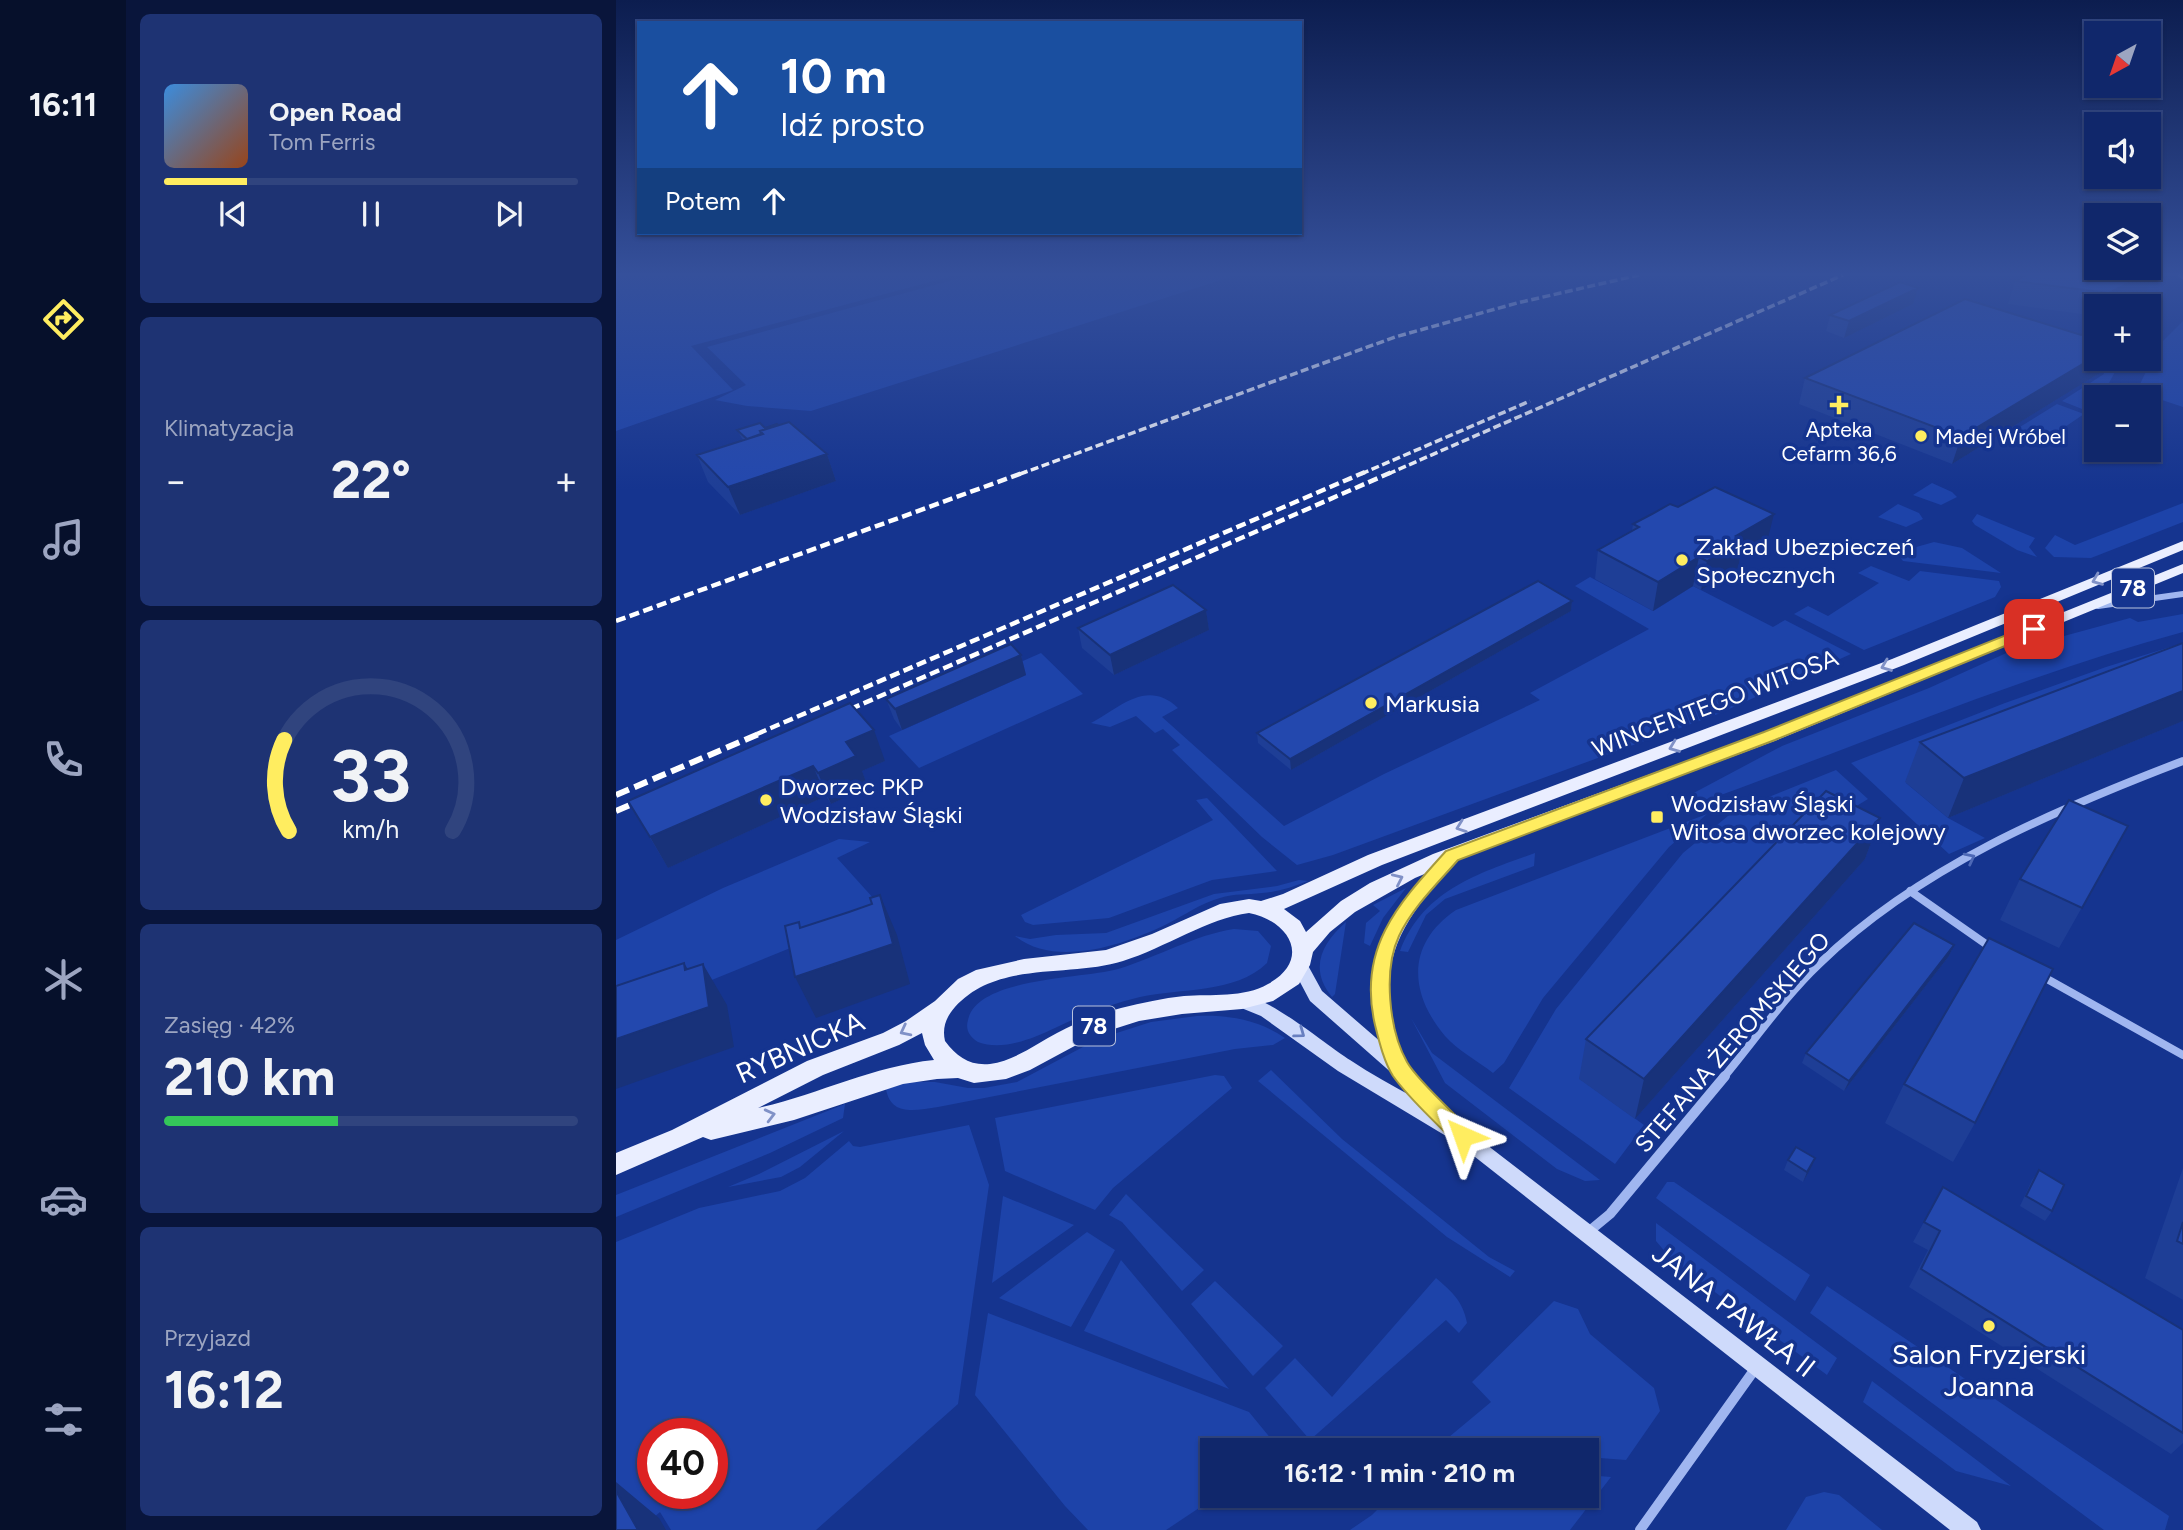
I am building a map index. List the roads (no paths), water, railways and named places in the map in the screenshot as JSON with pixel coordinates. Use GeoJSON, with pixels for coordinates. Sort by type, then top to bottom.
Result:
{"type":"FeatureCollection","features":[{"type":"Feature","properties":{"kind":"main road","name":"WINCENTEGO WITOSA"},"geometry":{"type":"LineString","coordinates":[[1265,907],[1289,900],[1375,860],[1898,662],[2183,545]]}},
{"type":"Feature","properties":{"kind":"main road","name":"WINCENTEGO WITOSA"},"geometry":{"type":"LineString","coordinates":[[1301,957],[1321,927],[1346,908],[1382,886],[1452,855],[1770,736],[2183,568]]}},
{"type":"Feature","properties":{"kind":"main road"},"geometry":{"type":"LineString","coordinates":[[1265,907],[1294,925],[1300,936],[1301,957]]}},
{"type":"Feature","properties":{"kind":"main road","name":"78"},"geometry":{"type":"LineString","coordinates":[[942,1006],[954,993],[989,974],[1104,958],[1165,937],[1226,908],[1265,907]]}},
{"type":"Feature","properties":{"kind":"main road","name":"78"},"geometry":{"type":"LineString","coordinates":[[957,1069],[976,1073],[1014,1067],[1076,1035],[1122,1016],[1178,1005],[1263,996],[1289,980],[1301,957]]}},
{"type":"Feature","properties":{"kind":"main road"},"geometry":{"type":"LineString","coordinates":[[942,1006],[933,1027],[933,1038],[937,1048],[957,1069]]}},
{"type":"Feature","properties":{"kind":"main road","name":"RYBNICKA"},"geometry":{"type":"LineString","coordinates":[[616,1164],[680,1137],[815,1068],[914,1027],[942,1006]]}},
{"type":"Feature","properties":{"kind":"main road","name":"RYBNICKA"},"geometry":{"type":"LineString","coordinates":[[680,1137],[819,1102],[898,1074],[924,1068],[957,1069]]}},
{"type":"Feature","properties":{"kind":"street"},"geometry":{"type":"LineString","coordinates":[[2083,608],[2183,594]]}},
{"type":"Feature","properties":{"kind":"street","name":"STEFANA ŻEROMSKIEGO"},"geometry":{"type":"LineString","coordinates":[[1587,1234],[1611,1214],[1817,965],[1848,936],[1910,891],[2043,821],[2183,761]]}},
{"type":"Feature","properties":{"kind":"street"},"geometry":{"type":"LineString","coordinates":[[1400,1070],[1389,1042],[1380,1006],[1384,951],[1391,932],[1402,915],[1452,855]]}},
{"type":"Feature","properties":{"kind":"street"},"geometry":{"type":"LineString","coordinates":[[1910,891],[1979,941],[2002,954]]}},
{"type":"Feature","properties":{"kind":"street","name":"JANA PAWŁA II"},"geometry":{"type":"LineString","coordinates":[[1301,957],[1315,996],[1400,1070],[1463,1136]]}},
{"type":"Feature","properties":{"kind":"street"},"geometry":{"type":"LineString","coordinates":[[2025,967],[2183,1055]]}},
{"type":"Feature","properties":{"kind":"street","name":"JANA PAWŁA II"},"geometry":{"type":"LineString","coordinates":[[1240,1000],[1267,1011],[1344,1066],[1463,1136],[1969,1530]]}},
{"type":"Feature","properties":{"kind":"street"},"geometry":{"type":"LineString","coordinates":[[1640,1530],[1757,1365]]}},
{"type":"Feature","properties":{"kind":"railway"},"geometry":{"type":"LineString","coordinates":[[1020,474],[1369,346]]}},
{"type":"Feature","properties":{"kind":"railway"},"geometry":{"type":"LineString","coordinates":[[1388,474],[1680,346]]}},
{"type":"Feature","properties":{"kind":"railway"},"geometry":{"type":"LineString","coordinates":[[1361,474],[1530,401]]}},
{"type":"Feature","properties":{"kind":"railway"},"geometry":{"type":"LineString","coordinates":[[616,621],[1025,472]]}},
{"type":"Feature","properties":{"kind":"railway"},"geometry":{"type":"LineString","coordinates":[[757,734],[1365,472]]}},
{"type":"Feature","properties":{"kind":"railway"},"geometry":{"type":"LineString","coordinates":[[837,715],[1392,472]]}},
{"type":"Feature","properties":{"kind":"railway"},"geometry":{"type":"LineString","coordinates":[[616,795],[761,733]]}},
{"type":"Feature","properties":{"kind":"railway"},"geometry":{"type":"LineString","coordinates":[[616,811],[648,797]]}},
{"type":"Feature","properties":{"kind":"place","name":"Apteka Cefarm 36,6"},"geometry":{"type":"Point","coordinates":[1839,405]}},
{"type":"Feature","properties":{"kind":"place","name":"Madej Wróbel"},"geometry":{"type":"Point","coordinates":[1921,436]}},
{"type":"Feature","properties":{"kind":"place","name":"Zakład Ubezpieczeń Społecznych"},"geometry":{"type":"Point","coordinates":[1682,560]}},
{"type":"Feature","properties":{"kind":"place","name":"Markusia"},"geometry":{"type":"Point","coordinates":[1371,703]}},
{"type":"Feature","properties":{"kind":"place","name":"Dworzec PKP Wodzisław Śląski"},"geometry":{"type":"Point","coordinates":[766,800]}},
{"type":"Feature","properties":{"kind":"place","name":"Wodzisław Śląski Witosa dworzec kolejowy"},"geometry":{"type":"Point","coordinates":[1657,817]}},
{"type":"Feature","properties":{"kind":"place","name":"Salon Fryzjerski Joanna"},"geometry":{"type":"Point","coordinates":[1989,1326]}}]}
